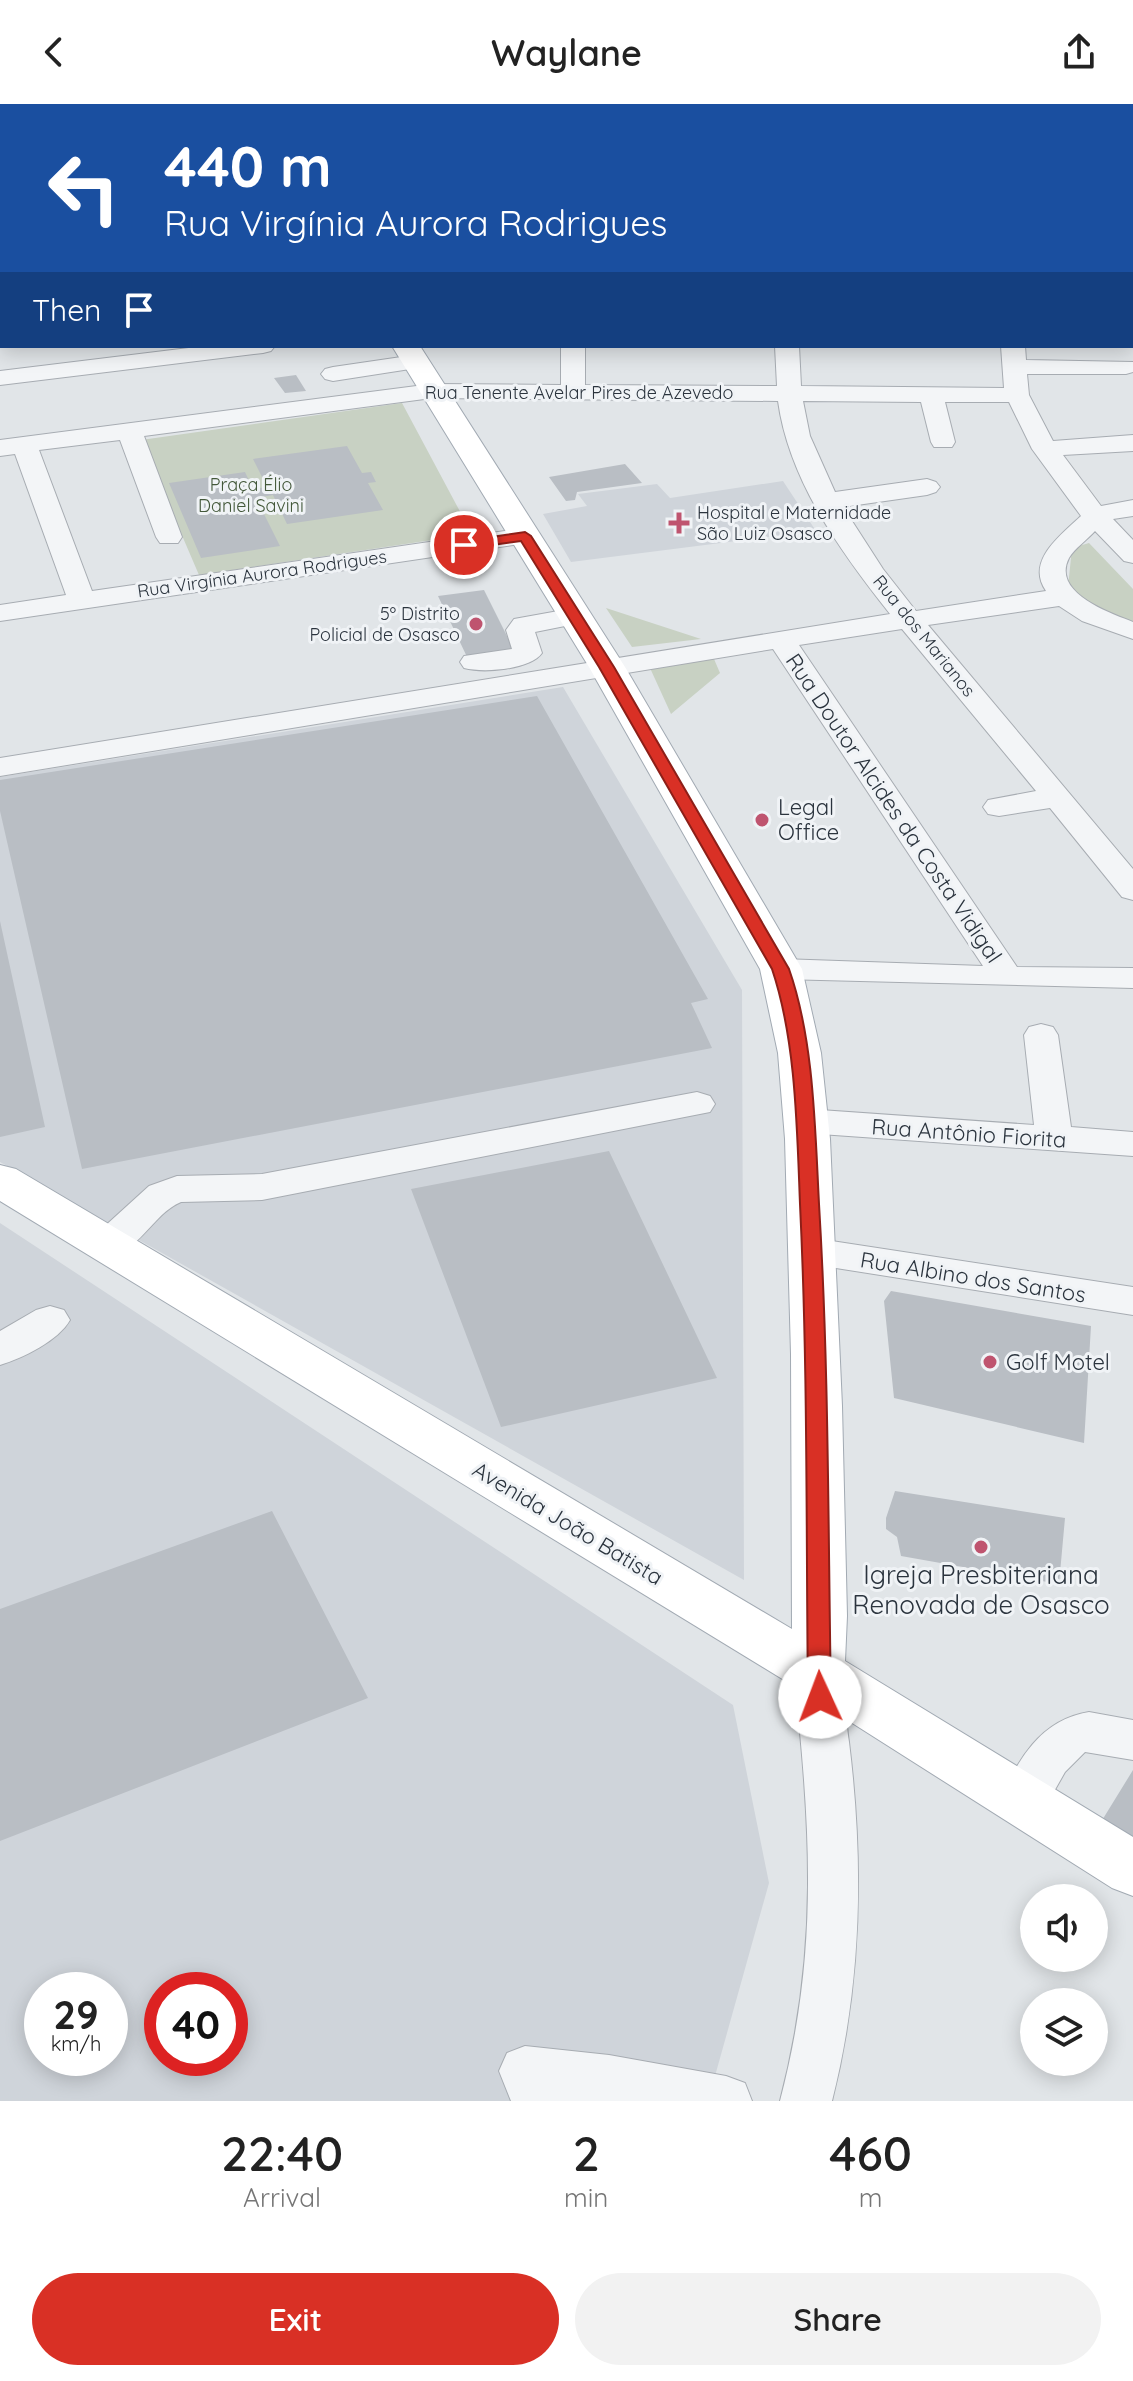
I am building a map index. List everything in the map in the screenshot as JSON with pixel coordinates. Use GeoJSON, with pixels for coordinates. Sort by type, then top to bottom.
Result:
{"type":"FeatureCollection","features":[{"type":"Feature","properties":{"kind":"main road"},"geometry":{"type":"LineString","coordinates":[[411,354],[607,667],[781,969],[794,1022],[806,1121],[820,1616],[817,1672]]}},
{"type":"Feature","properties":{"kind":"main road","name":"Avenida João Batista"},"geometry":{"type":"LineString","coordinates":[[0,1180],[817,1672],[1022,1803],[1133,1869]]}},
{"type":"Feature","properties":{"kind":"street"},"geometry":{"type":"LineString","coordinates":[[0,378],[163,352],[230,348]]}},
{"type":"Feature","properties":{"kind":"street"},"geometry":{"type":"LineString","coordinates":[[573,348],[573,391]]}},
{"type":"Feature","properties":{"kind":"street","name":"Rua dos Marianos"},"geometry":{"type":"LineString","coordinates":[[787,348],[789,394],[798,434],[827,501],[847,537],[908,619],[1133,890]]}},
{"type":"Feature","properties":{"kind":"street"},"geometry":{"type":"LineString","coordinates":[[355,401],[327,367],[411,354]]}},
{"type":"Feature","properties":{"kind":"street"},"geometry":{"type":"LineString","coordinates":[[1126,367],[1013,356],[1017,395],[1045,449],[1094,514],[1133,555]]}},
{"type":"Feature","properties":{"kind":"street","name":"Rua Tenente Avelar Pires de Azevedo"},"geometry":{"type":"LineString","coordinates":[[12,446],[432,391],[1017,395]]}},
{"type":"Feature","properties":{"kind":"street"},"geometry":{"type":"LineString","coordinates":[[931,395],[943,442]]}},
{"type":"Feature","properties":{"kind":"street"},"geometry":{"type":"LineString","coordinates":[[129,431],[169,537]]}},
{"type":"Feature","properties":{"kind":"street"},"geometry":{"type":"LineString","coordinates":[[1045,449],[1133,443]]}},
{"type":"Feature","properties":{"kind":"street"},"geometry":{"type":"LineString","coordinates":[[12,446],[82,600]]}},
{"type":"Feature","properties":{"kind":"street"},"geometry":{"type":"LineString","coordinates":[[827,501],[927,487]]}},
{"type":"Feature","properties":{"kind":"street"},"geometry":{"type":"LineString","coordinates":[[1133,508],[1094,514],[1055,556],[1055,581],[1063,597],[1083,611],[1133,631]]}},
{"type":"Feature","properties":{"kind":"street"},"geometry":{"type":"LineString","coordinates":[[436,574],[531,546]]}},
{"type":"Feature","properties":{"kind":"street","name":"Rua Virgínia Aurora Rodrigues"},"geometry":{"type":"LineString","coordinates":[[0,613],[82,600],[531,546]]}},
{"type":"Feature","properties":{"kind":"street"},"geometry":{"type":"LineString","coordinates":[[0,767],[781,639],[1063,597]]}},
{"type":"Feature","properties":{"kind":"street"},"geometry":{"type":"LineString","coordinates":[[474,662],[522,656],[528,653],[520,630],[524,625],[575,616]]}},
{"type":"Feature","properties":{"kind":"street","name":"Rua Doutor Alcides da Costa Vidigal"},"geometry":{"type":"LineString","coordinates":[[781,639],[1007,977]]}},
{"type":"Feature","properties":{"kind":"street"},"geometry":{"type":"LineString","coordinates":[[999,807],[1057,797]]}},
{"type":"Feature","properties":{"kind":"street"},"geometry":{"type":"LineString","coordinates":[[781,969],[1133,978]]}},
{"type":"Feature","properties":{"kind":"street"},"geometry":{"type":"LineString","coordinates":[[1041,1035],[1054,1139]]}},
{"type":"Feature","properties":{"kind":"street"},"geometry":{"type":"LineString","coordinates":[[108,1245],[162,1195],[177,1189],[262,1187],[697,1104]]}},
{"type":"Feature","properties":{"kind":"street","name":"Rua Antônio Fiorita"},"geometry":{"type":"LineString","coordinates":[[806,1121],[1133,1144]]}},
{"type":"Feature","properties":{"kind":"street","name":"Rua Albino dos Santos"},"geometry":{"type":"LineString","coordinates":[[812,1252],[1133,1301]]}},
{"type":"Feature","properties":{"kind":"street"},"geometry":{"type":"LineString","coordinates":[[0,1350],[50,1320]]}},
{"type":"Feature","properties":{"kind":"street"},"geometry":{"type":"LineString","coordinates":[[806,2101],[816,2065],[831,1965],[834,1847],[817,1672]]}},
{"type":"Feature","properties":{"kind":"street"},"geometry":{"type":"LineString","coordinates":[[1022,1803],[1043,1766],[1066,1738],[1086,1732],[1133,1740]]}},
{"type":"Feature","properties":{"kind":"street"},"geometry":{"type":"LineString","coordinates":[[537,2101],[525,2071],[609,2080],[726,2101]]}},
{"type":"Feature","properties":{"kind":"shaded area","name":"Hospital e Maternidade São Luiz Osasco"},"geometry":{"type":"Polygon","coordinates":[[[783,481],[816,531],[571,562],[543,514],[587,506],[578,494],[657,484],[670,498],[783,481]]]}},
{"type":"Feature","properties":{"kind":"shaded area"},"geometry":{"type":"Polygon","coordinates":[[[563,687],[742,990],[744,1580],[0,1162],[0,777],[563,687]]]}},
{"type":"Feature","properties":{"kind":"shaded area"},"geometry":{"type":"Polygon","coordinates":[[[0,1223],[733,1705],[769,1883],[708,2101],[0,2101],[0,1223]]]}},
{"type":"Feature","properties":{"kind":"green space","name":"Praça Élio Daniel Savini"},"geometry":{"type":"Polygon","coordinates":[[[402,403],[472,534],[199,575],[141,440],[402,403]]]}},
{"type":"Feature","properties":{"kind":"green space"},"geometry":{"type":"Polygon","coordinates":[[[1089,543],[1133,589],[1133,627],[1103,618],[1068,587],[1072,548],[1089,543]]]}},
{"type":"Feature","properties":{"kind":"green space"},"geometry":{"type":"Polygon","coordinates":[[[606,608],[701,639],[632,647],[606,608]]]}},
{"type":"Feature","properties":{"kind":"green space"},"geometry":{"type":"Polygon","coordinates":[[[714,659],[720,673],[671,714],[650,668],[714,659]]]}},
{"type":"Feature","properties":{"kind":"building"},"geometry":{"type":"Polygon","coordinates":[[[296,375],[306,391],[285,393],[274,378],[296,375]]]}},
{"type":"Feature","properties":{"kind":"building"},"geometry":{"type":"Polygon","coordinates":[[[347,446],[362,473],[371,472],[376,482],[368,483],[383,510],[287,524],[273,495],[256,498],[280,546],[201,558],[169,483],[245,472],[253,489],[267,487],[253,459],[347,446]]]}},
{"type":"Feature","properties":{"kind":"building"},"geometry":{"type":"Polygon","coordinates":[[[625,464],[642,483],[577,492],[575,500],[566,501],[549,477],[625,464]]]}},
{"type":"Feature","properties":{"kind":"building","name":"5º Distrito Policial de Osasco"},"geometry":{"type":"Polygon","coordinates":[[[484,590],[515,652],[468,659],[438,596],[484,590]]]}},
{"type":"Feature","properties":{"kind":"building"},"geometry":{"type":"Polygon","coordinates":[[[537,696],[708,999],[691,1003],[712,1048],[82,1169],[0,811],[0,780],[537,696]]]}},
{"type":"Feature","properties":{"kind":"building"},"geometry":{"type":"Polygon","coordinates":[[[0,921],[45,1127],[0,1137],[0,921]]]}},
{"type":"Feature","properties":{"kind":"building"},"geometry":{"type":"Polygon","coordinates":[[[609,1151],[717,1378],[501,1427],[411,1189],[609,1151]]]}},
{"type":"Feature","properties":{"kind":"building","name":"Golf Motel"},"geometry":{"type":"Polygon","coordinates":[[[891,1291],[1091,1326],[1084,1443],[894,1398],[884,1301],[891,1291]]]}},
{"type":"Feature","properties":{"kind":"building","name":"Igreja Presbiteriana Renovada de Osasco"},"geometry":{"type":"Polygon","coordinates":[[[895,1491],[1065,1518],[1059,1584],[901,1556],[897,1537],[886,1529],[886,1518],[895,1491]]]}},
{"type":"Feature","properties":{"kind":"building"},"geometry":{"type":"Polygon","coordinates":[[[272,1511],[368,1698],[0,1841],[0,1609],[272,1511]]]}},
{"type":"Feature","properties":{"kind":"building"},"geometry":{"type":"Polygon","coordinates":[[[1133,1770],[1133,1840],[1101,1822],[1133,1770]]]}},
{"type":"Feature","properties":{"kind":"place","name":"Hospital e Maternidade São Luiz Osasco"},"geometry":{"type":"Point","coordinates":[679,523]}},
{"type":"Feature","properties":{"kind":"place","name":"5º Distrito Policial de Osasco"},"geometry":{"type":"Point","coordinates":[476,624]}},
{"type":"Feature","properties":{"kind":"place","name":"Legal Office"},"geometry":{"type":"Point","coordinates":[762,820]}},
{"type":"Feature","properties":{"kind":"place","name":"Golf Motel"},"geometry":{"type":"Point","coordinates":[990,1362]}},
{"type":"Feature","properties":{"kind":"place","name":"Igreja Presbiteriana Renovada de Osasco"},"geometry":{"type":"Point","coordinates":[981,1547]}},
{"type":"Feature","properties":{"kind":"route"},"geometry":{"type":"LineString","coordinates":[[464,545],[525,536],[607,667],[781,969],[790,997],[806,1121],[812,1252],[820,1616],[817,1672],[820,1697]]}}]}
